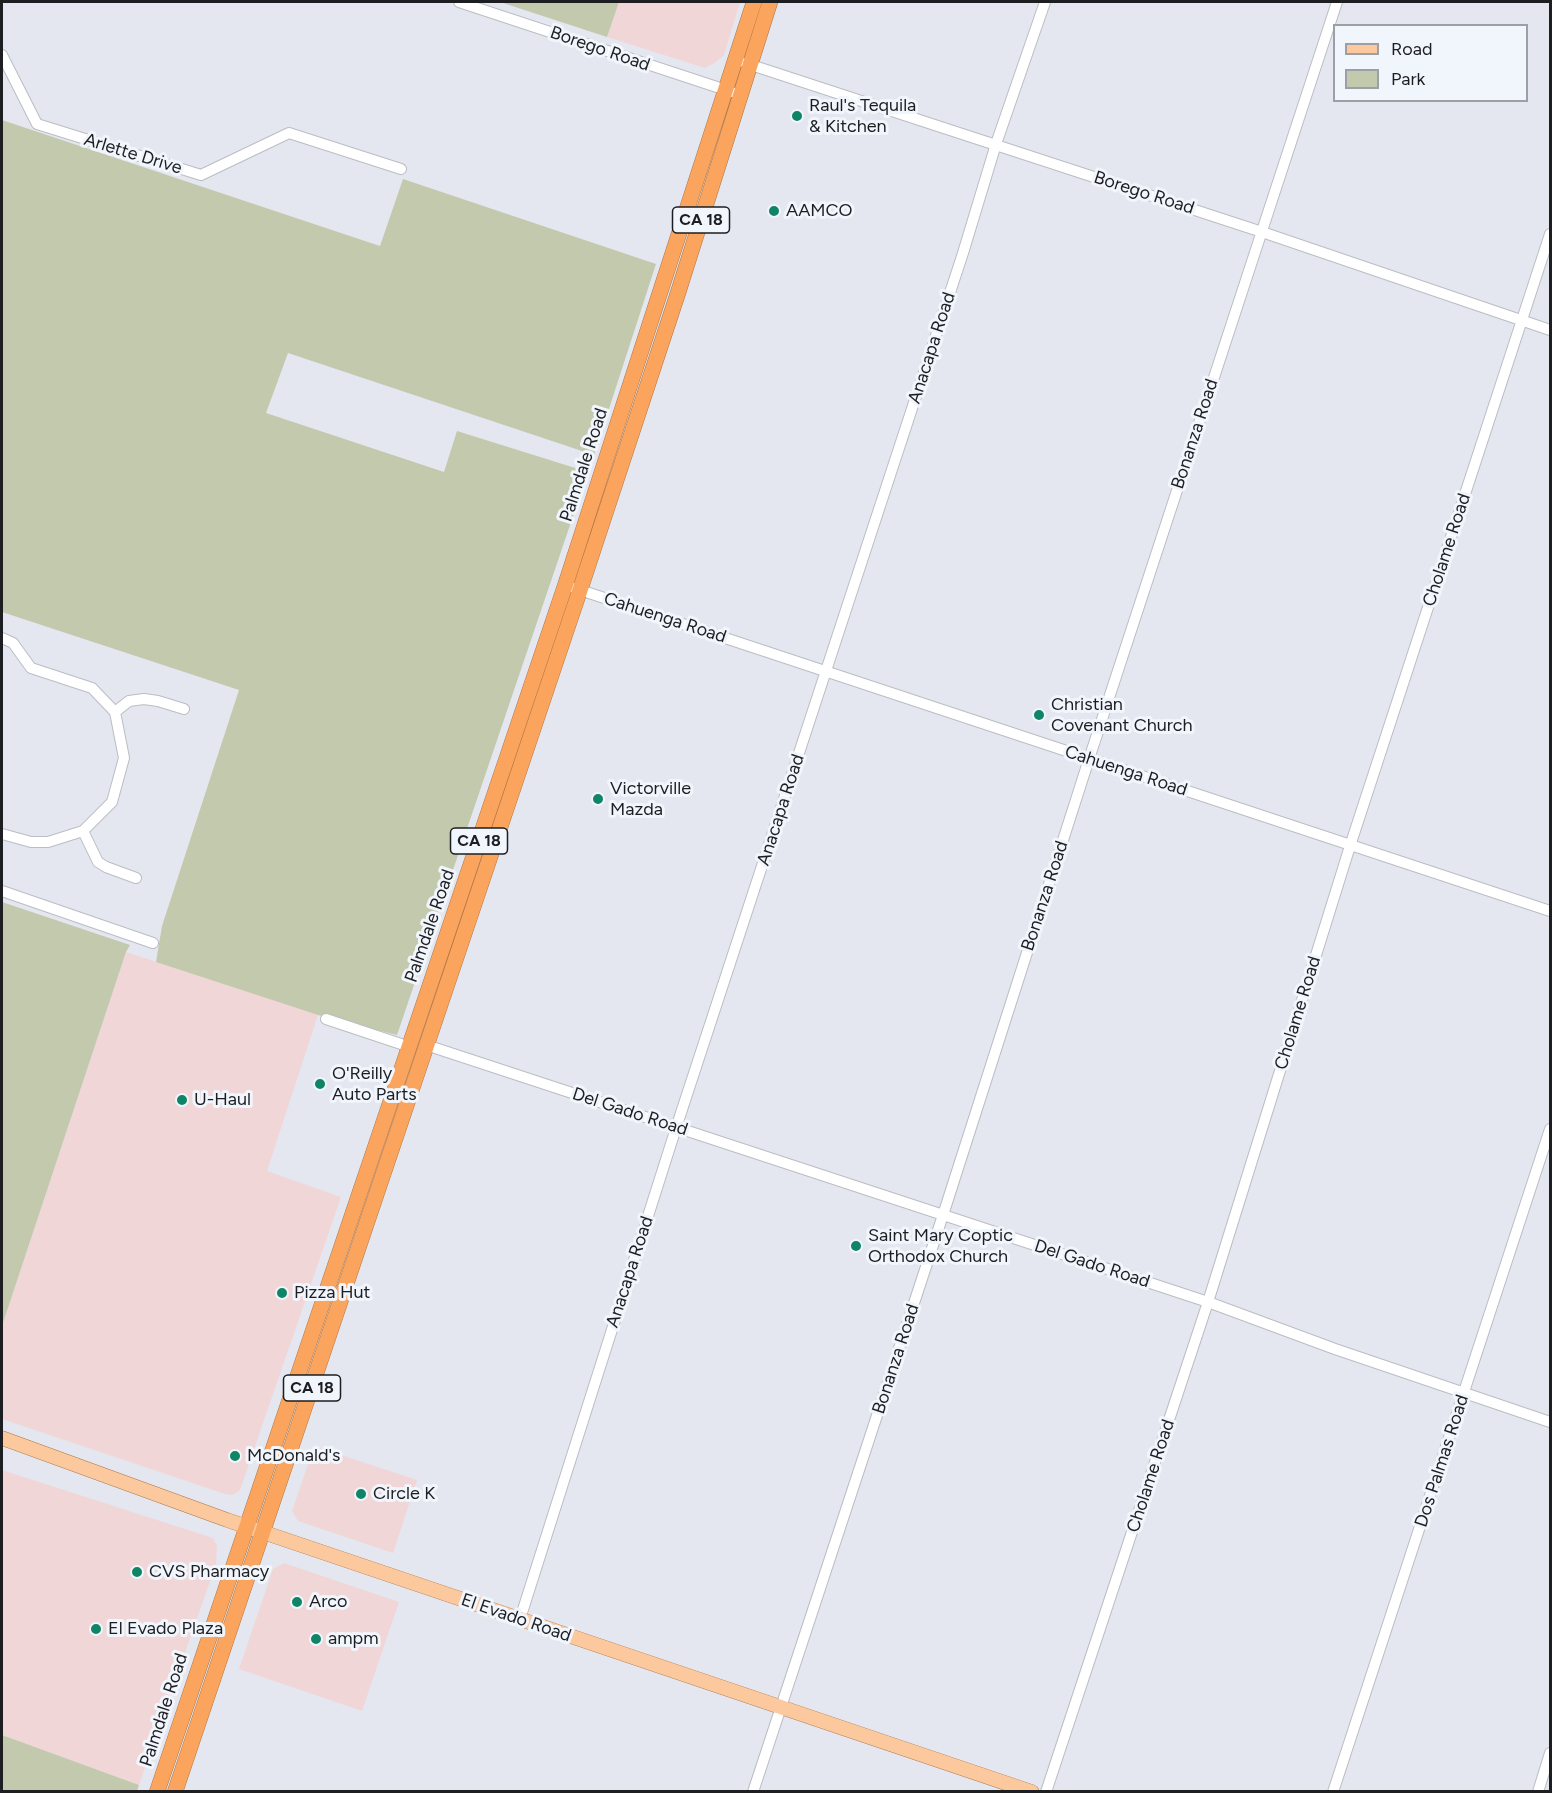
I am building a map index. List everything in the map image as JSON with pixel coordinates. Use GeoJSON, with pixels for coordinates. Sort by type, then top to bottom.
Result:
{"type":"FeatureCollection","features":[{"type":"Feature","properties":{"kind":"highway","name":"Palmdale Road"},"geometry":{"type":"LineString","coordinates":[[743,62],[754,2]]}},
{"type":"Feature","properties":{"kind":"highway","name":"Palmdale Road"},"geometry":{"type":"LineString","coordinates":[[157,1791],[410,1047],[677,296],[733,93],[743,62],[770,2]]}},
{"type":"Feature","properties":{"kind":"highway","name":"Palmdale Road"},"geometry":{"type":"LineString","coordinates":[[176,1791],[426,1045],[572,588]]}},
{"type":"Feature","properties":{"kind":"highway"},"geometry":{"type":"LineString","coordinates":[[192,1743],[187,1739],[185,1732],[199,1691],[196,1676]]}},
{"type":"Feature","properties":{"kind":"main road","name":"El Evado Road"},"geometry":{"type":"LineString","coordinates":[[2,1438],[246,1527],[1032,1791]]}},
{"type":"Feature","properties":{"kind":"street","name":"Borego Road"},"geometry":{"type":"LineString","coordinates":[[459,2],[733,93]]}},
{"type":"Feature","properties":{"kind":"street","name":"Anacapa Road"},"geometry":{"type":"LineString","coordinates":[[520,1619],[676,1128],[963,254],[996,144],[1045,2]]}},
{"type":"Feature","properties":{"kind":"street","name":"Bonanza Road"},"geometry":{"type":"LineString","coordinates":[[753,1791],[943,1215],[1089,759],[1337,2]]}},
{"type":"Feature","properties":{"kind":"street","name":"Arlette Drive"},"geometry":{"type":"LineString","coordinates":[[2,55],[37,124],[201,175],[289,133],[401,169]]}},
{"type":"Feature","properties":{"kind":"street","name":"Borego Road"},"geometry":{"type":"LineString","coordinates":[[743,62],[1262,232],[1551,330]]}},
{"type":"Feature","properties":{"kind":"street","name":"Cholame Road"},"geometry":{"type":"LineString","coordinates":[[1046,1791],[1208,1302],[1350,846],[1551,234]]}},
{"type":"Feature","properties":{"kind":"street","name":"Cahuenga Road"},"geometry":{"type":"LineString","coordinates":[[572,588],[1551,911]]}},
{"type":"Feature","properties":{"kind":"street"},"geometry":{"type":"LineString","coordinates":[[2,638],[13,643],[32,668],[92,688],[115,711],[123,758],[112,802],[83,831],[48,842],[31,842],[2,834]]}},
{"type":"Feature","properties":{"kind":"street"},"geometry":{"type":"LineString","coordinates":[[115,711],[129,701],[144,699],[184,709]]}},
{"type":"Feature","properties":{"kind":"street"},"geometry":{"type":"LineString","coordinates":[[83,831],[98,862],[136,878]]}},
{"type":"Feature","properties":{"kind":"street"},"geometry":{"type":"LineString","coordinates":[[2,891],[153,943]]}},
{"type":"Feature","properties":{"kind":"street"},"geometry":{"type":"LineString","coordinates":[[327,1019],[410,1047]]}},
{"type":"Feature","properties":{"kind":"street","name":"Del Gado Road"},"geometry":{"type":"LineString","coordinates":[[426,1045],[1208,1302],[1465,1394],[1551,1422]]}},
{"type":"Feature","properties":{"kind":"street","name":"Dos Palmas Road"},"geometry":{"type":"LineString","coordinates":[[1333,1791],[1551,1129]]}},
{"type":"Feature","properties":{"kind":"street"},"geometry":{"type":"LineString","coordinates":[[1538,1791],[1551,1753]]}},
{"type":"Feature","properties":{"kind":"shaded area"},"geometry":{"type":"Polygon","coordinates":[[[619,2],[740,2],[724,55],[705,68],[607,37],[619,2]]]}},
{"type":"Feature","properties":{"kind":"shaded area"},"geometry":{"type":"Polygon","coordinates":[[[126,952],[318,1015],[267,1171],[341,1197],[240,1490],[233,1495],[2,1419],[2,1326],[126,952]]]}},
{"type":"Feature","properties":{"kind":"shaded area"},"geometry":{"type":"Polygon","coordinates":[[[314,1446],[417,1480],[393,1553],[298,1521],[292,1511],[314,1446]]]}},
{"type":"Feature","properties":{"kind":"shaded area","name":"El Evado Plaza"},"geometry":{"type":"Polygon","coordinates":[[[2,1470],[213,1538],[217,1546],[216,1564],[139,1785],[2,1735],[2,1470]]]}},
{"type":"Feature","properties":{"kind":"shaded area"},"geometry":{"type":"Polygon","coordinates":[[[284,1563],[399,1602],[362,1711],[239,1669],[273,1569],[284,1563]]]}},
{"type":"Feature","properties":{"kind":"green space"},"geometry":{"type":"Polygon","coordinates":[[[500,2],[619,2],[607,37],[500,2]]]}},
{"type":"Feature","properties":{"kind":"green space"},"geometry":{"type":"Polygon","coordinates":[[[2,120],[380,246],[403,179],[656,264],[594,455],[288,353],[266,413],[444,472],[457,431],[588,472],[397,1035],[318,1015],[156,962],[162,926],[239,690],[2,612],[2,120]]]}},
{"type":"Feature","properties":{"kind":"green space"},"geometry":{"type":"Polygon","coordinates":[[[2,902],[130,945],[2,1326],[2,902]]]}},
{"type":"Feature","properties":{"kind":"green space"},"geometry":{"type":"Polygon","coordinates":[[[2,1735],[139,1785],[137,1791],[2,1791],[2,1735]]]}},
{"type":"Feature","properties":{"kind":"place","name":"Raul's Tequila & Kitchen"},"geometry":{"type":"Point","coordinates":[797,116]}},
{"type":"Feature","properties":{"kind":"place","name":"AAMCO"},"geometry":{"type":"Point","coordinates":[774,211]}},
{"type":"Feature","properties":{"kind":"place","name":"Christian Covenant Church"},"geometry":{"type":"Point","coordinates":[1039,715]}},
{"type":"Feature","properties":{"kind":"place","name":"Victorville Mazda"},"geometry":{"type":"Point","coordinates":[598,799]}},
{"type":"Feature","properties":{"kind":"place","name":"O'Reilly Auto Parts"},"geometry":{"type":"Point","coordinates":[320,1084]}},
{"type":"Feature","properties":{"kind":"place","name":"U-Haul"},"geometry":{"type":"Point","coordinates":[182,1100]}},
{"type":"Feature","properties":{"kind":"place","name":"Saint Mary Coptic Orthodox Church"},"geometry":{"type":"Point","coordinates":[856,1246]}},
{"type":"Feature","properties":{"kind":"place","name":"Pizza Hut"},"geometry":{"type":"Point","coordinates":[282,1293]}},
{"type":"Feature","properties":{"kind":"place","name":"McDonald's"},"geometry":{"type":"Point","coordinates":[235,1456]}},
{"type":"Feature","properties":{"kind":"place","name":"Circle K"},"geometry":{"type":"Point","coordinates":[361,1494]}},
{"type":"Feature","properties":{"kind":"place","name":"CVS Pharmacy"},"geometry":{"type":"Point","coordinates":[137,1572]}},
{"type":"Feature","properties":{"kind":"place","name":"Arco"},"geometry":{"type":"Point","coordinates":[297,1602]}},
{"type":"Feature","properties":{"kind":"place","name":"El Evado Plaza"},"geometry":{"type":"Point","coordinates":[96,1629]}},
{"type":"Feature","properties":{"kind":"place","name":"ampm"},"geometry":{"type":"Point","coordinates":[316,1639]}}]}
